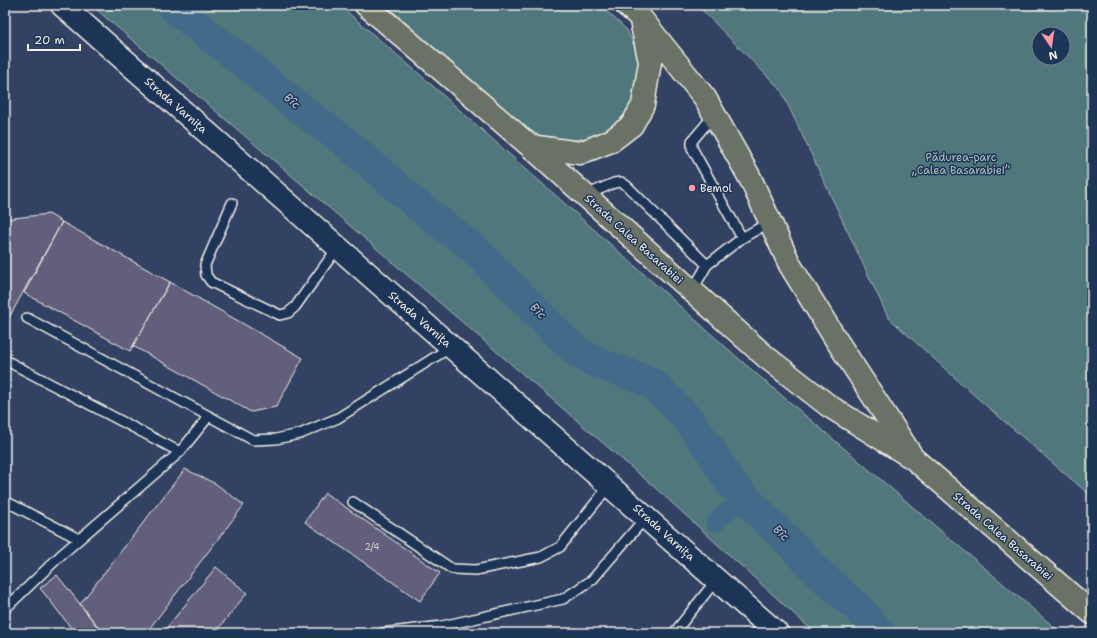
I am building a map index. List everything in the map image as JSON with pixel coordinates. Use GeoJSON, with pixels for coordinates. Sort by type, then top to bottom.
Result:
{"type":"FeatureCollection","features":[{"type":"Feature","properties":{"kind":"main road","name":"Strada Calea Basarabiei"},"geometry":{"type":"LineString","coordinates":[[366,5],[530,146],[766,357],[829,406],[914,459],[1092,613]]}},
{"type":"Feature","properties":{"kind":"main road","name":"Strada Calea Basarabiei"},"geometry":{"type":"LineString","coordinates":[[633,11],[705,98],[750,178],[790,265],[835,338],[914,459]]}},
{"type":"Feature","properties":{"kind":"main road"},"geometry":{"type":"LineString","coordinates":[[530,146],[580,153],[611,141],[632,125],[643,105],[650,62],[633,11]]}},
{"type":"Feature","properties":{"kind":"street","name":"Strada Varnița"},"geometry":{"type":"LineString","coordinates":[[62,5],[610,484],[777,633]]}},
{"type":"Feature","properties":{"kind":"lane"},"geometry":{"type":"LineString","coordinates":[[714,115],[692,141],[692,148],[742,238]]}},
{"type":"Feature","properties":{"kind":"lane"},"geometry":{"type":"LineString","coordinates":[[585,195],[614,183],[621,182],[627,186],[707,265]]}},
{"type":"Feature","properties":{"kind":"lane"},"geometry":{"type":"LineString","coordinates":[[232,203],[206,265],[206,275],[211,282],[280,315],[288,313],[295,307],[338,247]]}},
{"type":"Feature","properties":{"kind":"lane"},"geometry":{"type":"LineString","coordinates":[[692,291],[707,265],[742,238],[770,222]]}},
{"type":"Feature","properties":{"kind":"lane"},"geometry":{"type":"LineString","coordinates":[[27,318],[253,440],[276,439],[300,434],[338,418],[452,347]]}},
{"type":"Feature","properties":{"kind":"lane"},"geometry":{"type":"LineString","coordinates":[[5,360],[180,452]]}},
{"type":"Feature","properties":{"kind":"lane"},"geometry":{"type":"LineString","coordinates":[[5,609],[44,570],[180,452],[208,416]]}},
{"type":"Feature","properties":{"kind":"lane"},"geometry":{"type":"LineString","coordinates":[[353,502],[452,570],[476,570],[541,557],[560,547],[610,484]]}},
{"type":"Feature","properties":{"kind":"lane"},"geometry":{"type":"LineString","coordinates":[[5,501],[79,539]]}},
{"type":"Feature","properties":{"kind":"lane"},"geometry":{"type":"LineString","coordinates":[[382,633],[442,626],[563,600],[592,580],[646,517]]}},
{"type":"Feature","properties":{"kind":"lane"},"geometry":{"type":"LineString","coordinates":[[674,633],[717,579]]}},
{"type":"Feature","properties":{"kind":"green space"},"geometry":{"type":"Polygon","coordinates":[[[91,5],[339,5],[417,72],[746,365],[1061,633],[815,633],[660,492],[91,5]]]}},
{"type":"Feature","properties":{"kind":"green space"},"geometry":{"type":"Polygon","coordinates":[[[386,5],[600,5],[627,30],[639,56],[640,80],[636,100],[625,116],[610,130],[587,138],[564,141],[543,137],[528,129],[463,74],[386,5]]]}},
{"type":"Feature","properties":{"kind":"green space","name":"Pădurea-parc „Calea Basarabiei”"},"geometry":{"type":"Polygon","coordinates":[[[697,5],[1092,5],[1092,497],[975,396],[888,317],[781,90],[697,5]]]}},
{"type":"Feature","properties":{"kind":"building"},"geometry":{"type":"Polygon","coordinates":[[[49,214],[62,222],[5,325],[5,219],[49,214]]]}},
{"type":"Feature","properties":{"kind":"building"},"geometry":{"type":"Polygon","coordinates":[[[62,222],[170,282],[130,351],[24,293],[62,222]]]}},
{"type":"Feature","properties":{"kind":"building"},"geometry":{"type":"Polygon","coordinates":[[[170,282],[303,358],[276,407],[251,412],[133,346],[170,282]]]}},
{"type":"Feature","properties":{"kind":"building"},"geometry":{"type":"Polygon","coordinates":[[[185,469],[216,484],[244,505],[146,633],[103,633],[80,604],[185,469]]]}},
{"type":"Feature","properties":{"kind":"building"},"geometry":{"type":"Polygon","coordinates":[[[325,493],[440,573],[420,601],[305,522],[325,493]]]}},
{"type":"Feature","properties":{"kind":"building"},"geometry":{"type":"Polygon","coordinates":[[[216,567],[247,593],[215,633],[166,633],[164,631],[216,567]]]}},
{"type":"Feature","properties":{"kind":"building"},"geometry":{"type":"Polygon","coordinates":[[[57,575],[102,633],[75,633],[40,588],[57,575]]]}},
{"type":"Feature","properties":{"kind":"waterway","name":"Bîc"},"geometry":{"type":"LineString","coordinates":[[172,5],[254,70],[290,101],[344,141],[416,204],[473,248],[562,338],[578,352],[595,362],[650,382],[690,422],[709,448],[730,482],[821,575],[857,607],[880,633]]}},
{"type":"Feature","properties":{"kind":"waterway"},"geometry":{"type":"LineString","coordinates":[[715,523],[743,496]]}},
{"type":"Feature","properties":{"kind":"place","name":"Bemol"},"geometry":{"type":"Point","coordinates":[692,188]}}]}
